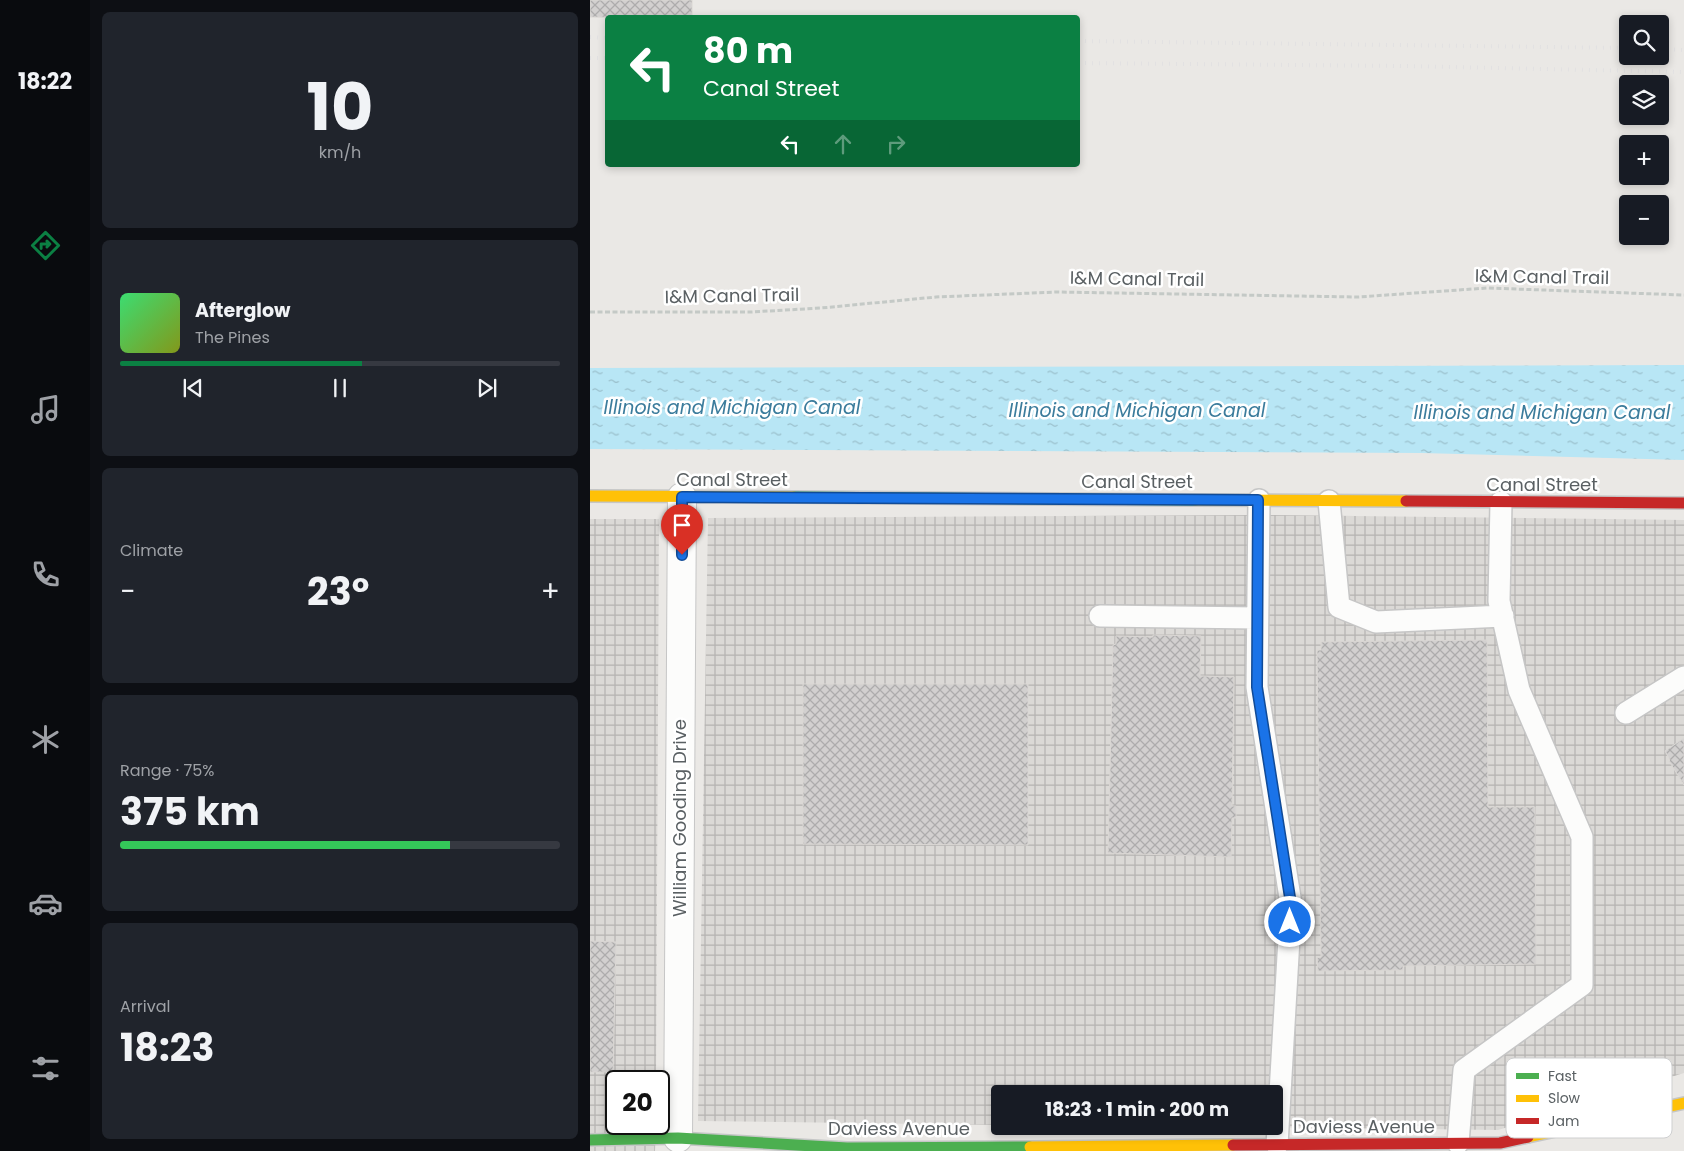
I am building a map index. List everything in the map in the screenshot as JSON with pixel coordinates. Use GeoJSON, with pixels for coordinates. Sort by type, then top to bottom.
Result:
{"type":"FeatureCollection","features":[{"type":"Feature","properties":{"kind":"street","name":"Canal Street"},"geometry":{"type":"LineString","coordinates":[[590,496],[1501,502],[1683,508]]}},
{"type":"Feature","properties":{"kind":"street","name":"William Gooding Drive"},"geometry":{"type":"LineString","coordinates":[[678,1138],[682,497]]}},
{"type":"Feature","properties":{"kind":"street","name":"Daviess Avenue"},"geometry":{"type":"LineString","coordinates":[[590,1140],[678,1138],[847,1148],[1500,1143],[1522,1138]]}},
{"type":"Feature","properties":{"kind":"lane"},"geometry":{"type":"LineString","coordinates":[[1258,500],[1257,687],[1291,904],[1277,1145]]}},
{"type":"Feature","properties":{"kind":"lane"},"geometry":{"type":"LineString","coordinates":[[1329,501],[1339,606],[1376,622],[1503,616]]}},
{"type":"Feature","properties":{"kind":"lane"},"geometry":{"type":"LineString","coordinates":[[1458,1143],[1464,1070],[1582,985],[1582,837],[1519,690],[1500,601],[1501,502]]}},
{"type":"Feature","properties":{"kind":"lane"},"geometry":{"type":"LineString","coordinates":[[1100,616],[1257,618]]}},
{"type":"Feature","properties":{"kind":"lane"},"geometry":{"type":"LineString","coordinates":[[1626,712],[1684,676]]}},
{"type":"Feature","properties":{"kind":"path","name":"I&M Canal Trail"},"geometry":{"type":"LineString","coordinates":[[590,312],[752,312],[821,308],[936,297],[1057,292],[1358,297],[1487,288],[1684,295]]}},
{"type":"Feature","properties":{"kind":"shaded area"},"geometry":{"type":"Polygon","coordinates":[[[1268,515],[1684,520],[1684,1073],[1672,1077],[1672,1058],[1506,1058],[1506,1128],[1498,1130],[1283,1128],[1283,1085],[991,1085],[991,1125],[698,1121],[708,518],[1268,515]]]}},
{"type":"Feature","properties":{"kind":"shaded area"},"geometry":{"type":"Polygon","coordinates":[[[590,519],[659,519],[656,1070],[605,1070],[605,1135],[656,1135],[655,1151],[590,1151],[590,519]]]}},
{"type":"Feature","properties":{"kind":"water","name":"Illinois and Michigan Canal"},"geometry":{"type":"Polygon","coordinates":[[[1684,365],[1684,460],[1421,453],[590,449],[590,368],[1684,365]]]}},
{"type":"Feature","properties":{"kind":"building"},"geometry":{"type":"Polygon","coordinates":[[[590,0],[692,0],[692,15],[605,15],[605,17],[590,17],[590,0]]]}},
{"type":"Feature","properties":{"kind":"building"},"geometry":{"type":"Polygon","coordinates":[[[1153,635],[1201,636],[1200,676],[1234,677],[1232,806],[1236,806],[1236,818],[1232,818],[1231,857],[1108,853],[1113,645],[1116,644],[1116,636],[1153,637],[1153,635]]]}},
{"type":"Feature","properties":{"kind":"building"},"geometry":{"type":"Polygon","coordinates":[[[1487,640],[1488,807],[1535,807],[1536,964],[1403,966],[1403,970],[1318,971],[1317,958],[1321,957],[1317,650],[1321,650],[1321,642],[1487,640]]]}},
{"type":"Feature","properties":{"kind":"building"},"geometry":{"type":"Polygon","coordinates":[[[803,684],[1028,684],[1028,845],[803,844],[803,684]]]}},
{"type":"Feature","properties":{"kind":"building"},"geometry":{"type":"Polygon","coordinates":[[[1684,738],[1684,785],[1665,751],[1684,738]]]}},
{"type":"Feature","properties":{"kind":"building"},"geometry":{"type":"Polygon","coordinates":[[[590,941],[616,942],[613,1070],[590,1072],[590,941]]]}},
{"type":"Feature","properties":{"kind":"railway"},"geometry":{"type":"LineString","coordinates":[[590,37],[605,38]]}},
{"type":"Feature","properties":{"kind":"railway"},"geometry":{"type":"LineString","coordinates":[[1080,41],[1619,48]]}},
{"type":"Feature","properties":{"kind":"railway"},"geometry":{"type":"LineString","coordinates":[[1669,49],[1684,50]]}},
{"type":"Feature","properties":{"kind":"railway"},"geometry":{"type":"LineString","coordinates":[[590,58],[605,58]]}},
{"type":"Feature","properties":{"kind":"railway"},"geometry":{"type":"LineString","coordinates":[[1080,63],[1404,66],[1684,72]]}},
{"type":"Feature","properties":{"kind":"traffic: fast"},"geometry":{"type":"LineString","coordinates":[[794,497],[1195,500]]}},
{"type":"Feature","properties":{"kind":"traffic: fast"},"geometry":{"type":"LineString","coordinates":[[590,1140],[678,1138],[847,1148],[1030,1147]]}},
{"type":"Feature","properties":{"kind":"traffic: slow"},"geometry":{"type":"LineString","coordinates":[[590,496],[794,497]]}},
{"type":"Feature","properties":{"kind":"traffic: slow"},"geometry":{"type":"LineString","coordinates":[[1195,500],[1406,501]]}},
{"type":"Feature","properties":{"kind":"traffic: slow"},"geometry":{"type":"LineString","coordinates":[[1672,1106],[1684,1103]]}},
{"type":"Feature","properties":{"kind":"traffic: slow"},"geometry":{"type":"LineString","coordinates":[[1030,1147],[1233,1145]]}},
{"type":"Feature","properties":{"kind":"traffic: jam"},"geometry":{"type":"LineString","coordinates":[[1406,501],[1684,503]]}},
{"type":"Feature","properties":{"kind":"traffic: jam"},"geometry":{"type":"LineString","coordinates":[[1233,1145],[1500,1143],[1523,1138]]}},
{"type":"Feature","properties":{"kind":"route"},"geometry":{"type":"LineString","coordinates":[[682,555],[682,497],[1258,500],[1257,687],[1291,904],[1290,922]]}}]}
